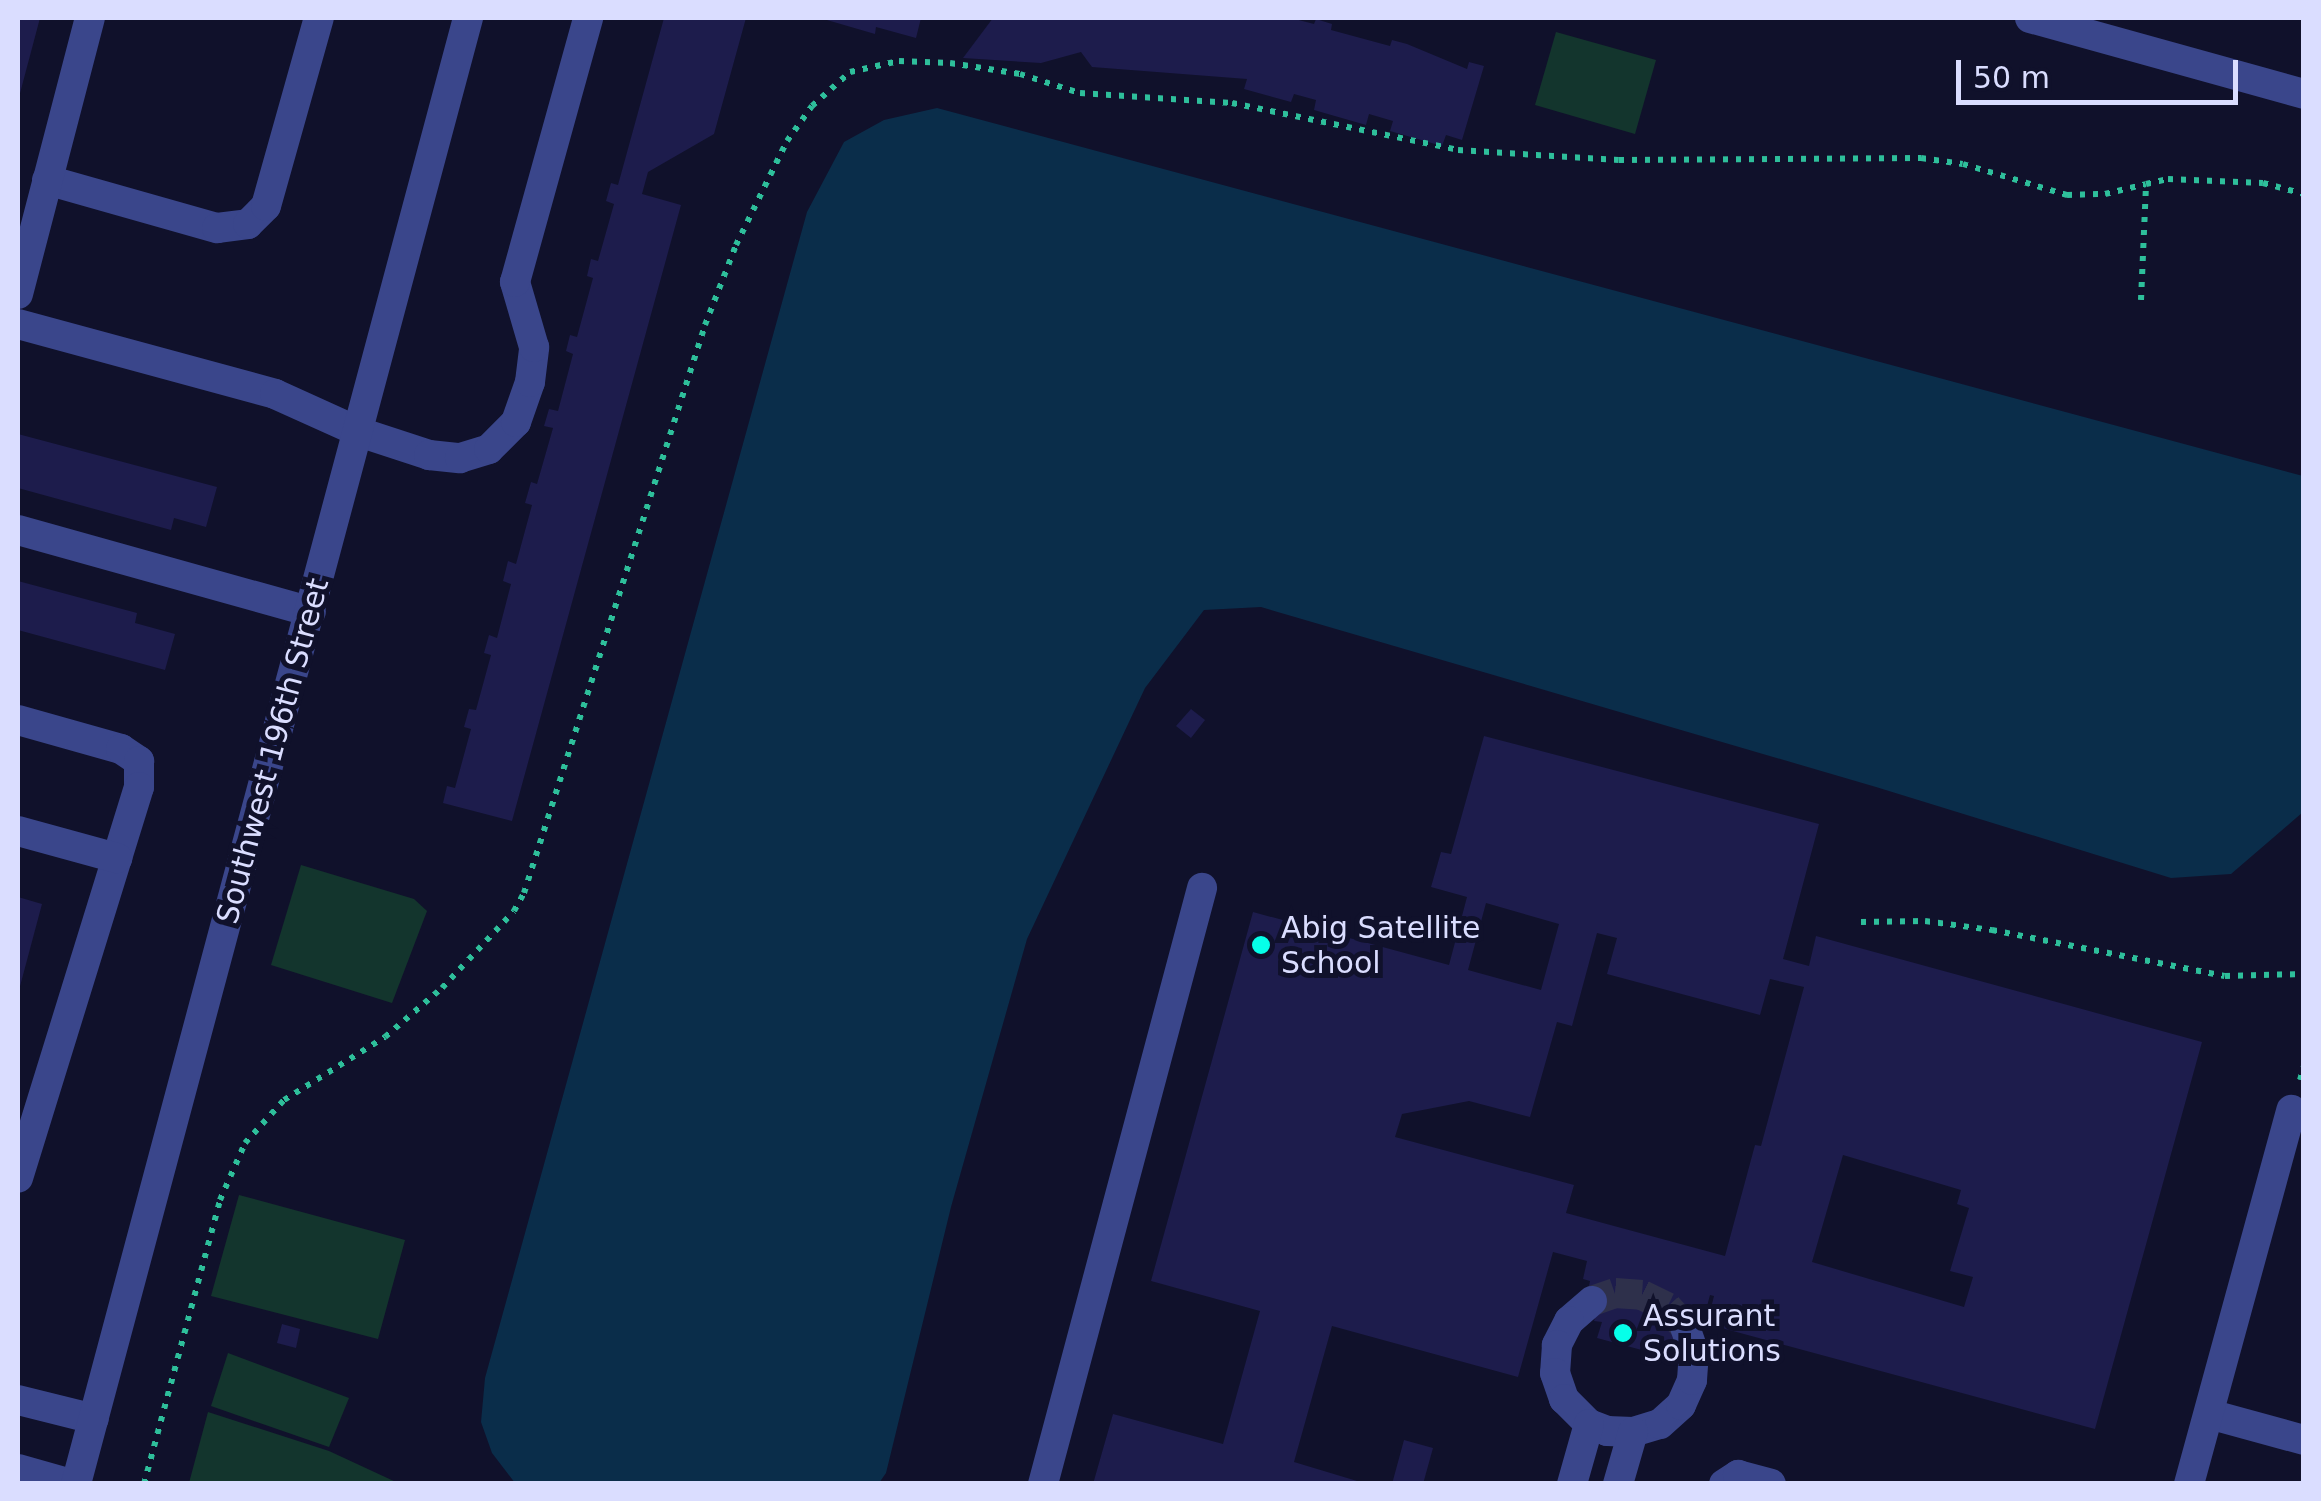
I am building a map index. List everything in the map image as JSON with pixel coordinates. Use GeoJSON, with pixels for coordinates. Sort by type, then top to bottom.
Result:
{"type":"FeatureCollection","features":[{"type":"Feature","properties":{"kind":"street"},"geometry":{"type":"LineString","coordinates":[[18,294],[90,18]]}},
{"type":"Feature","properties":{"kind":"street"},"geometry":{"type":"LineString","coordinates":[[47,180],[218,228],[248,224],[266,206],[319,18]]}},
{"type":"Feature","properties":{"kind":"street","name":"Southwest 196th Street"},"geometry":{"type":"LineString","coordinates":[[73,1484],[94,1420],[468,18]]}},
{"type":"Feature","properties":{"kind":"street"},"geometry":{"type":"LineString","coordinates":[[18,324],[275,394],[359,432],[429,455],[460,458],[490,449],[516,422],[530,382],[534,347],[516,282],[588,18]]}},
{"type":"Feature","properties":{"kind":"street"},"geometry":{"type":"LineString","coordinates":[[2030,18],[2071,23],[2304,94]]}},
{"type":"Feature","properties":{"kind":"street"},"geometry":{"type":"LineString","coordinates":[[18,530],[311,612]]}},
{"type":"Feature","properties":{"kind":"street"},"geometry":{"type":"LineString","coordinates":[[18,720],[122,749],[139,761],[139,788],[18,1178]]}},
{"type":"Feature","properties":{"kind":"street"},"geometry":{"type":"LineString","coordinates":[[18,831],[117,858]]}},
{"type":"Feature","properties":{"kind":"street"},"geometry":{"type":"LineString","coordinates":[[1043,1484],[1202,888]]}},
{"type":"Feature","properties":{"kind":"street"},"geometry":{"type":"LineString","coordinates":[[2189,1484],[2291,1110]]}},
{"type":"Feature","properties":{"kind":"street"},"geometry":{"type":"LineString","coordinates":[[1592,1301],[1569,1321],[1557,1346],[1556,1373],[1564,1399],[1589,1424],[1607,1431],[1633,1432],[1660,1424],[1681,1405],[1692,1380],[1694,1353],[1685,1327]]}},
{"type":"Feature","properties":{"kind":"street"},"geometry":{"type":"LineString","coordinates":[[18,1400],[94,1420]]}},
{"type":"Feature","properties":{"kind":"street"},"geometry":{"type":"LineString","coordinates":[[2209,1414],[2304,1440]]}},
{"type":"Feature","properties":{"kind":"street"},"geometry":{"type":"LineString","coordinates":[[1572,1484],[1589,1424]]}},
{"type":"Feature","properties":{"kind":"street"},"geometry":{"type":"LineString","coordinates":[[1618,1484],[1633,1432]]}},
{"type":"Feature","properties":{"kind":"street"},"geometry":{"type":"LineString","coordinates":[[18,1468],[73,1484]]}},
{"type":"Feature","properties":{"kind":"street"},"geometry":{"type":"LineString","coordinates":[[1724,1484],[1738,1474],[1771,1484]]}},
{"type":"Feature","properties":{"kind":"path"},"geometry":{"type":"LineString","coordinates":[[144,1484],[220,1200],[244,1142],[284,1100],[385,1037],[442,988],[514,911],[524,892],[705,326],[736,245],[786,141],[812,106],[850,72],[899,61],[950,62],[1020,74],[1080,94],[1232,103],[1458,150],[1619,160],[1921,158],[1963,164],[2068,195],[2086,196],[2168,180],[2262,183],[2304,194]]}},
{"type":"Feature","properties":{"kind":"path"},"geometry":{"type":"LineString","coordinates":[[2141,300],[2146,184]]}},
{"type":"Feature","properties":{"kind":"path"},"geometry":{"type":"LineString","coordinates":[[1862,922],[1925,921],[1992,930],[2210,974],[2304,974]]}},
{"type":"Feature","properties":{"kind":"green space"},"geometry":{"type":"Polygon","coordinates":[[[1556,32],[1656,60],[1635,134],[1535,105],[1556,32]]]}},
{"type":"Feature","properties":{"kind":"green space"},"geometry":{"type":"Polygon","coordinates":[[[301,865],[414,899],[427,911],[392,1003],[271,965],[301,865]]]}},
{"type":"Feature","properties":{"kind":"green space"},"geometry":{"type":"Polygon","coordinates":[[[239,1195],[405,1240],[378,1339],[211,1296],[239,1195]]]}},
{"type":"Feature","properties":{"kind":"green space"},"geometry":{"type":"Polygon","coordinates":[[[228,1353],[349,1398],[329,1447],[211,1406],[228,1353]]]}},
{"type":"Feature","properties":{"kind":"green space"},"geometry":{"type":"Polygon","coordinates":[[[208,1412],[329,1451],[398,1483],[189,1483],[208,1412]]]}},
{"type":"Feature","properties":{"kind":"water"},"geometry":{"type":"Polygon","coordinates":[[[937,108],[2303,476],[2303,812],[2231,874],[2171,878],[1876,787],[1261,607],[1204,610],[1145,688],[1027,939],[951,1207],[886,1473],[879,1483],[515,1483],[492,1453],[481,1422],[485,1378],[807,212],[844,142],[884,120],[937,108]]]}},
{"type":"Feature","properties":{"kind":"building"},"geometry":{"type":"Polygon","coordinates":[[[18,18],[40,18],[19,97],[18,97],[18,18]]]}},
{"type":"Feature","properties":{"kind":"building"},"geometry":{"type":"Polygon","coordinates":[[[664,18],[746,18],[714,134],[648,172],[642,194],[681,205],[512,821],[443,803],[447,786],[455,788],[471,729],[464,727],[469,709],[476,710],[491,655],[484,653],[489,635],[497,638],[511,584],[503,581],[508,561],[516,564],[532,505],[525,503],[531,482],[537,484],[553,428],[544,426],[549,409],[558,411],[573,354],[566,351],[570,335],[577,337],[593,278],[587,276],[591,259],[598,261],[614,204],[606,201],[611,183],[618,185],[664,18]]]}},
{"type":"Feature","properties":{"kind":"building"},"geometry":{"type":"Polygon","coordinates":[[[820,18],[921,18],[916,38],[876,27],[875,34],[820,18]]]}},
{"type":"Feature","properties":{"kind":"building"},"geometry":{"type":"Polygon","coordinates":[[[993,18],[1291,18],[1314,24],[1316,19],[1332,24],[1331,30],[1390,46],[1392,40],[1407,44],[1467,69],[1469,62],[1484,66],[1462,140],[1446,135],[1442,146],[1390,131],[1393,121],[1369,114],[1366,125],[1314,110],[1316,100],[1294,94],[1291,102],[1244,89],[1247,79],[1092,67],[1081,52],[1041,63],[963,58],[993,18]]]}},
{"type":"Feature","properties":{"kind":"building"},"geometry":{"type":"Polygon","coordinates":[[[18,434],[217,487],[206,527],[174,518],[171,530],[18,488],[18,434]]]}},
{"type":"Feature","properties":{"kind":"building"},"geometry":{"type":"Polygon","coordinates":[[[18,581],[137,613],[135,623],[175,634],[165,670],[18,630],[18,581]]]}},
{"type":"Feature","properties":{"kind":"building"},"geometry":{"type":"Polygon","coordinates":[[[1191,709],[1205,720],[1191,738],[1176,726],[1191,709]]]}},
{"type":"Feature","properties":{"kind":"building"},"geometry":{"type":"Polygon","coordinates":[[[1484,736],[1819,824],[1783,959],[1809,966],[1816,936],[2202,1042],[2095,1429],[1707,1324],[1714,1296],[1710,1295],[1706,1310],[1698,1308],[1695,1321],[1678,1331],[1673,1344],[1668,1342],[1664,1356],[1597,1338],[1602,1322],[1594,1321],[1598,1307],[1588,1291],[1590,1281],[1583,1279],[1587,1261],[1553,1252],[1518,1377],[1332,1326],[1294,1462],[1367,1484],[1093,1484],[1113,1414],[1223,1444],[1260,1311],[1151,1281],[1253,912],[1449,965],[1467,897],[1431,887],[1441,852],[1451,854],[1484,736]],[[1486,903],[1468,970],[1541,990],[1559,924],[1486,903]],[[1597,933],[1572,1026],[1557,1022],[1530,1117],[1469,1101],[1402,1114],[1395,1137],[1574,1185],[1566,1213],[1725,1256],[1755,1145],[1761,1146],[1804,987],[1770,979],[1760,1015],[1607,974],[1617,938],[1597,933]],[[1843,1155],[1812,1262],[1964,1307],[1973,1277],[1950,1271],[1969,1208],[1957,1204],[1961,1190],[1843,1155]]]}},
{"type":"Feature","properties":{"kind":"building"},"geometry":{"type":"Polygon","coordinates":[[[18,897],[42,904],[19,990],[18,989],[18,897]]]}},
{"type":"Feature","properties":{"kind":"building"},"geometry":{"type":"Polygon","coordinates":[[[282,1324],[300,1329],[296,1348],[277,1343],[282,1324]]]}},
{"type":"Feature","properties":{"kind":"building"},"geometry":{"type":"Polygon","coordinates":[[[1404,1440],[1433,1448],[1423,1484],[1392,1484],[1404,1440]]]}},
{"type":"Feature","properties":{"kind":"tunnel"},"geometry":{"type":"LineString","coordinates":[[1592,1301],[1615,1293],[1642,1295],[1667,1307],[1685,1327]]}},
{"type":"Feature","properties":{"kind":"place","name":"Abig Satellite School"},"geometry":{"type":"Point","coordinates":[1261,945]}},
{"type":"Feature","properties":{"kind":"place","name":"Assurant Solutions"},"geometry":{"type":"Point","coordinates":[1623,1333]}}]}
